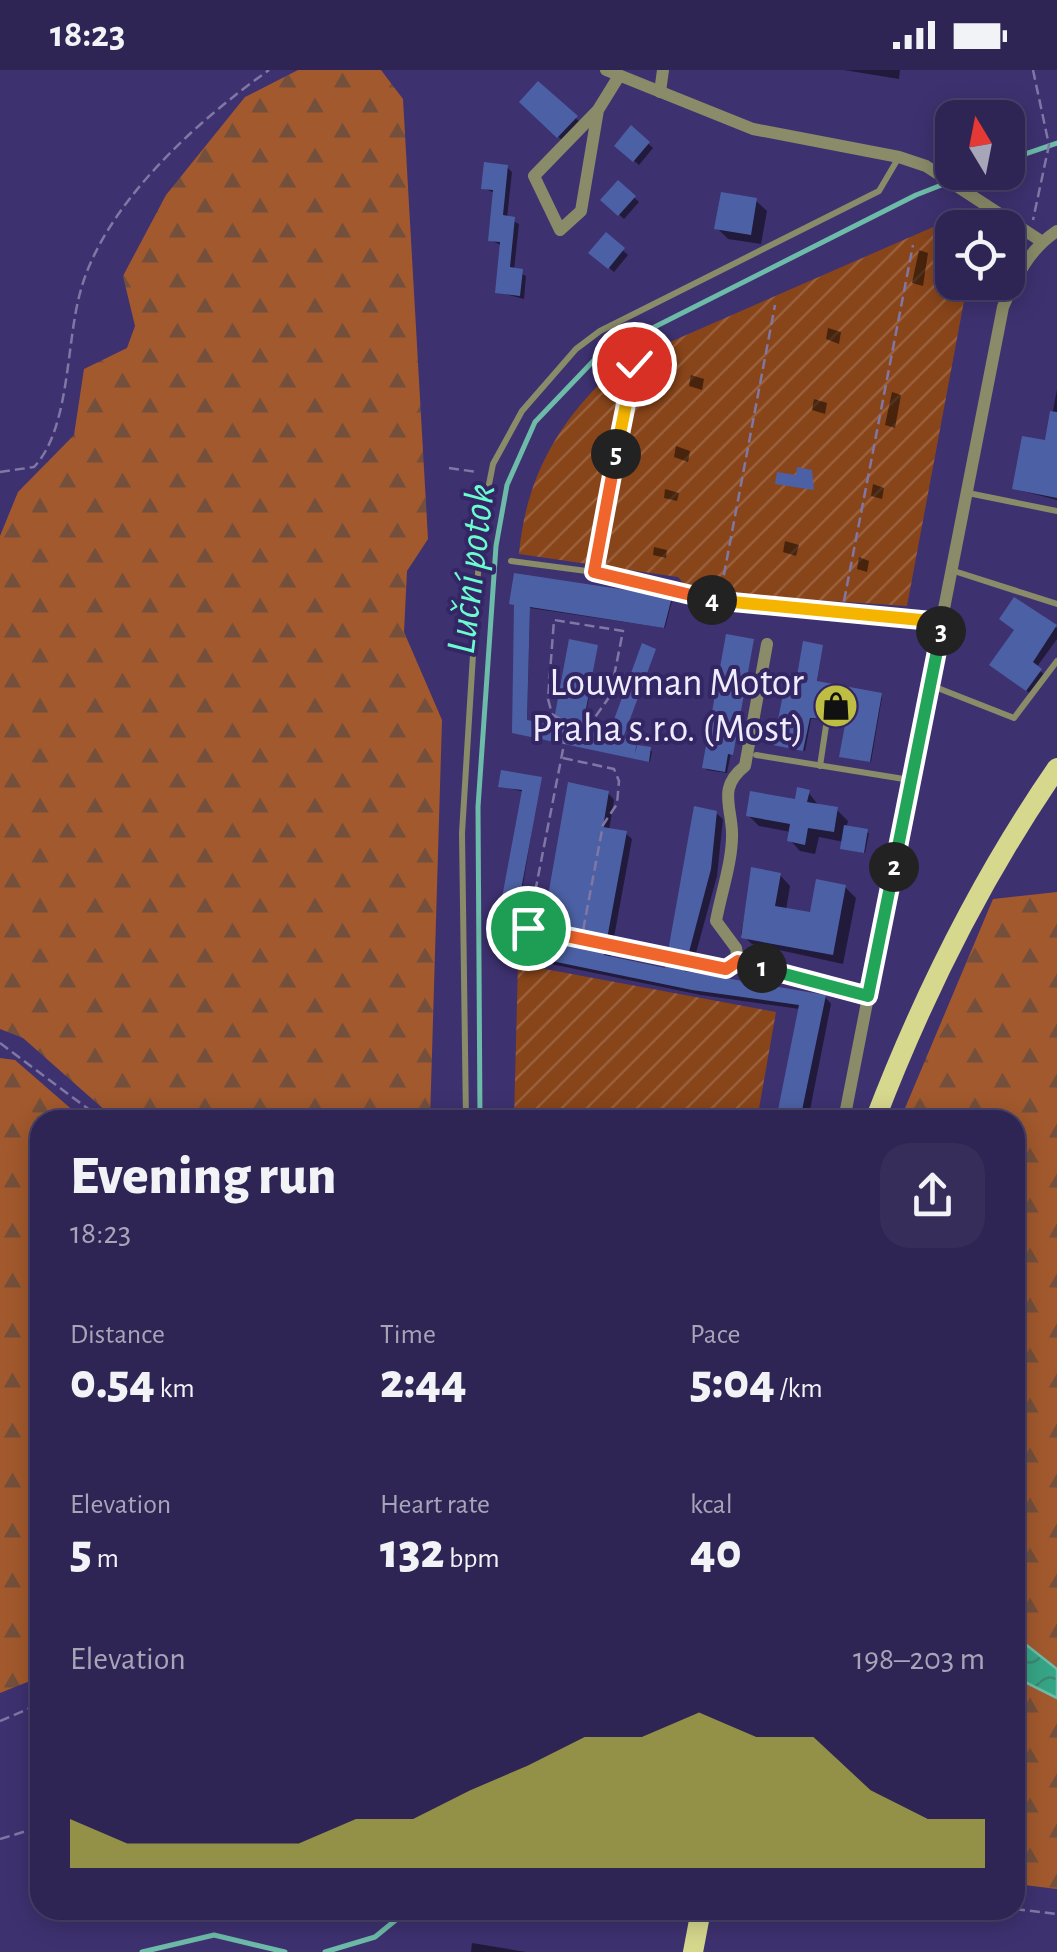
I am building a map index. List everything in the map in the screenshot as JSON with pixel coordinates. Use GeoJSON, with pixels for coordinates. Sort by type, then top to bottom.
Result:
{"type":"FeatureCollection","features":[{"type":"Feature","properties":{"kind":"main road"},"geometry":{"type":"LineString","coordinates":[[879,1110],[957,932],[992,868],[1057,768]]}},
{"type":"Feature","properties":{"kind":"main road"},"geometry":{"type":"LineString","coordinates":[[693,1952],[699,1920]]}},
{"type":"Feature","properties":{"kind":"street"},"geometry":{"type":"LineString","coordinates":[[660,92],[664,70]]}},
{"type":"Feature","properties":{"kind":"street"},"geometry":{"type":"LineString","coordinates":[[598,110],[534,176],[560,230],[581,211],[598,110],[613,73],[752,129],[899,157],[926,166],[1035,237],[1057,231]]}},
{"type":"Feature","properties":{"kind":"street"},"geometry":{"type":"LineString","coordinates":[[846,1110],[1003,307],[1035,237]]}},
{"type":"Feature","properties":{"kind":"street"},"geometry":{"type":"LineString","coordinates":[[767,644],[745,766],[733,775],[726,807],[732,832],[716,920],[736,948],[738,961],[868,996]]}},
{"type":"Feature","properties":{"kind":"lane"},"geometry":{"type":"LineString","coordinates":[[466,1110],[462,832],[482,525],[492,474],[522,411],[576,349],[628,315],[879,191],[899,157]]}},
{"type":"Feature","properties":{"kind":"lane"},"geometry":{"type":"LineString","coordinates":[[967,492],[1057,512]]}},
{"type":"Feature","properties":{"kind":"lane"},"geometry":{"type":"LineString","coordinates":[[512,561],[594,572],[719,602],[942,622]]}},
{"type":"Feature","properties":{"kind":"lane"},"geometry":{"type":"LineString","coordinates":[[952,571],[1057,604]]}},
{"type":"Feature","properties":{"kind":"lane"},"geometry":{"type":"LineString","coordinates":[[930,685],[1014,718],[1057,661]]}},
{"type":"Feature","properties":{"kind":"lane"},"geometry":{"type":"LineString","coordinates":[[820,766],[826,726]]}},
{"type":"Feature","properties":{"kind":"lane"},"geometry":{"type":"LineString","coordinates":[[756,755],[912,780]]}},
{"type":"Feature","properties":{"kind":"path"},"geometry":{"type":"LineString","coordinates":[[0,472],[34,468],[55,435],[80,290],[100,237],[140,187],[237,93],[269,70]]}},
{"type":"Feature","properties":{"kind":"path"},"geometry":{"type":"LineString","coordinates":[[1033,70],[1049,145],[1035,237]]}},
{"type":"Feature","properties":{"kind":"path"},"geometry":{"type":"LineString","coordinates":[[842,612],[913,245]]}},
{"type":"Feature","properties":{"kind":"path"},"geometry":{"type":"LineString","coordinates":[[719,602],[776,304]]}},
{"type":"Feature","properties":{"kind":"path"},"geometry":{"type":"LineString","coordinates":[[594,572],[634,364]]}},
{"type":"Feature","properties":{"kind":"path"},"geometry":{"type":"LineString","coordinates":[[449,468],[492,474]]}},
{"type":"Feature","properties":{"kind":"path"},"geometry":{"type":"LineString","coordinates":[[554,620],[624,631],[610,696],[593,720],[568,724],[552,714],[548,699],[554,620]]}},
{"type":"Feature","properties":{"kind":"path"},"geometry":{"type":"LineString","coordinates":[[568,724],[528,928],[726,969],[738,961]]}},
{"type":"Feature","properties":{"kind":"path"},"geometry":{"type":"LineString","coordinates":[[562,758],[614,769],[619,781],[617,804],[604,825],[582,939]]}},
{"type":"Feature","properties":{"kind":"path"},"geometry":{"type":"LineString","coordinates":[[0,1043],[90,1110]]}},
{"type":"Feature","properties":{"kind":"path"},"geometry":{"type":"LineString","coordinates":[[0,1721],[30,1708]]}},
{"type":"Feature","properties":{"kind":"path"},"geometry":{"type":"LineString","coordinates":[[0,1839],[30,1829]]}},
{"type":"Feature","properties":{"kind":"path"},"geometry":{"type":"LineString","coordinates":[[1025,1910],[1057,1914]]}},
{"type":"Feature","properties":{"kind":"green space"},"geometry":{"type":"Polygon","coordinates":[[[298,70],[381,70],[403,99],[428,539],[407,571],[404,632],[442,720],[430,1110],[105,1110],[23,1038],[0,1029],[0,536],[18,492],[74,435],[84,369],[127,348],[135,326],[123,276],[166,195],[245,97],[298,70]]]}},
{"type":"Feature","properties":{"kind":"green space"},"geometry":{"type":"Polygon","coordinates":[[[1057,892],[1057,1669],[1025,1644],[1025,1110],[904,1110],[993,899],[1057,892]]]}},
{"type":"Feature","properties":{"kind":"green space"},"geometry":{"type":"Polygon","coordinates":[[[0,1058],[15,1060],[72,1110],[30,1110],[30,1681],[0,1693],[0,1058]]]}},
{"type":"Feature","properties":{"kind":"green space"},"geometry":{"type":"Polygon","coordinates":[[[1025,1682],[1057,1698],[1057,1889],[1025,1885],[1025,1682]]]}},
{"type":"Feature","properties":{"kind":"shaded area"},"geometry":{"type":"Polygon","coordinates":[[[935,226],[935,300],[964,300],[907,606],[691,592],[678,577],[519,554],[530,498],[551,448],[582,404],[622,363],[935,226]]]}},
{"type":"Feature","properties":{"kind":"shaded area"},"geometry":{"type":"Polygon","coordinates":[[[518,964],[776,1012],[759,1110],[514,1110],[518,964]]]}},
{"type":"Feature","properties":{"kind":"water"},"geometry":{"type":"Polygon","coordinates":[[[1025,1644],[1057,1669],[1057,1698],[1025,1682],[1025,1644]]]}},
{"type":"Feature","properties":{"kind":"building"},"geometry":{"type":"Polygon","coordinates":[[[538,81],[578,116],[557,138],[519,102],[538,81]]]}},
{"type":"Feature","properties":{"kind":"building"},"geometry":{"type":"Polygon","coordinates":[[[631,125],[650,142],[633,162],[614,146],[631,125]]]}},
{"type":"Feature","properties":{"kind":"building"},"geometry":{"type":"Polygon","coordinates":[[[484,162],[508,165],[503,215],[515,217],[510,267],[523,269],[520,296],[495,293],[500,242],[488,241],[493,190],[481,189],[484,162]]]}},
{"type":"Feature","properties":{"kind":"building"},"geometry":{"type":"Polygon","coordinates":[[[618,180],[636,196],[618,216],[600,200],[618,180]]]}},
{"type":"Feature","properties":{"kind":"building"},"geometry":{"type":"Polygon","coordinates":[[[721,192],[757,198],[751,235],[714,229],[721,192]]]}},
{"type":"Feature","properties":{"kind":"building"},"geometry":{"type":"Polygon","coordinates":[[[606,232],[625,248],[608,269],[588,253],[606,232]]]}},
{"type":"Feature","properties":{"kind":"building"},"geometry":{"type":"Polygon","coordinates":[[[1050,411],[1057,412],[1057,498],[1012,489],[1022,436],[1045,440],[1050,411]]]}},
{"type":"Feature","properties":{"kind":"building"},"geometry":{"type":"Polygon","coordinates":[[[797,467],[812,470],[814,490],[775,484],[777,472],[796,475],[797,467]]]}},
{"type":"Feature","properties":{"kind":"building"},"geometry":{"type":"Polygon","coordinates":[[[514,573],[672,597],[664,628],[530,607],[527,720],[553,725],[569,639],[598,645],[582,730],[608,736],[642,643],[656,649],[623,738],[637,741],[635,754],[637,745],[651,747],[649,762],[512,733],[514,605],[509,604],[514,573]]]}},
{"type":"Feature","properties":{"kind":"building"},"geometry":{"type":"Polygon","coordinates":[[[1014,597],[1057,625],[1033,662],[1042,669],[1026,691],[989,665],[1014,630],[999,619],[1014,597]]]}},
{"type":"Feature","properties":{"kind":"building"},"geometry":{"type":"Polygon","coordinates":[[[726,634],[754,639],[733,755],[728,754],[725,772],[702,768],[726,634]]]}},
{"type":"Feature","properties":{"kind":"building"},"geometry":{"type":"Polygon","coordinates":[[[803,641],[823,645],[817,681],[882,693],[870,762],[839,757],[845,725],[828,719],[810,718],[803,751],[773,745],[787,674],[797,676],[803,641]]]}},
{"type":"Feature","properties":{"kind":"building"},"geometry":{"type":"Polygon","coordinates":[[[501,770],[542,777],[513,933],[496,930],[522,790],[498,787],[501,770]]]}},
{"type":"Feature","properties":{"kind":"building"},"geometry":{"type":"Polygon","coordinates":[[[568,782],[609,791],[603,827],[627,831],[604,955],[665,968],[694,806],[717,811],[711,869],[684,971],[826,995],[802,1110],[778,1110],[799,1005],[692,990],[508,952],[512,936],[540,942],[568,782]]]}},
{"type":"Feature","properties":{"kind":"building"},"geometry":{"type":"Polygon","coordinates":[[[797,787],[810,790],[807,802],[838,807],[834,832],[808,828],[805,845],[787,841],[790,824],[746,816],[750,791],[795,799],[797,787]]]}},
{"type":"Feature","properties":{"kind":"building"},"geometry":{"type":"Polygon","coordinates":[[[844,825],[868,829],[864,853],[840,849],[844,825]]]}},
{"type":"Feature","properties":{"kind":"building"},"geometry":{"type":"Polygon","coordinates":[[[751,867],[781,873],[775,906],[810,912],[816,879],[846,885],[833,955],[741,938],[751,867]]]}},
{"type":"Feature","properties":{"kind":"waterway","name":"Luční potok"},"geometry":{"type":"LineString","coordinates":[[1025,154],[1057,143]]}},
{"type":"Feature","properties":{"kind":"waterway","name":"Luční potok"},"geometry":{"type":"LineString","coordinates":[[480,1110],[478,807],[496,546],[507,485],[535,422],[599,355],[935,188]]}},
{"type":"Feature","properties":{"kind":"waterway","name":"Luční potok"},"geometry":{"type":"LineString","coordinates":[[325,1952],[375,1937],[396,1920]]}},
{"type":"Feature","properties":{"kind":"waterway","name":"Luční potok"},"geometry":{"type":"LineString","coordinates":[[142,1952],[214,1935],[285,1952]]}},
{"type":"Feature","properties":{"kind":"place","name":"Louwman Motor Praha s.r.o. (Most)"},"geometry":{"type":"Point","coordinates":[836,706]}},
{"type":"Feature","properties":{"kind":"route"},"geometry":{"type":"LineString","coordinates":[[528,928],[726,969],[738,961],[868,996],[942,622],[719,602],[594,572],[634,364]]}}]}
